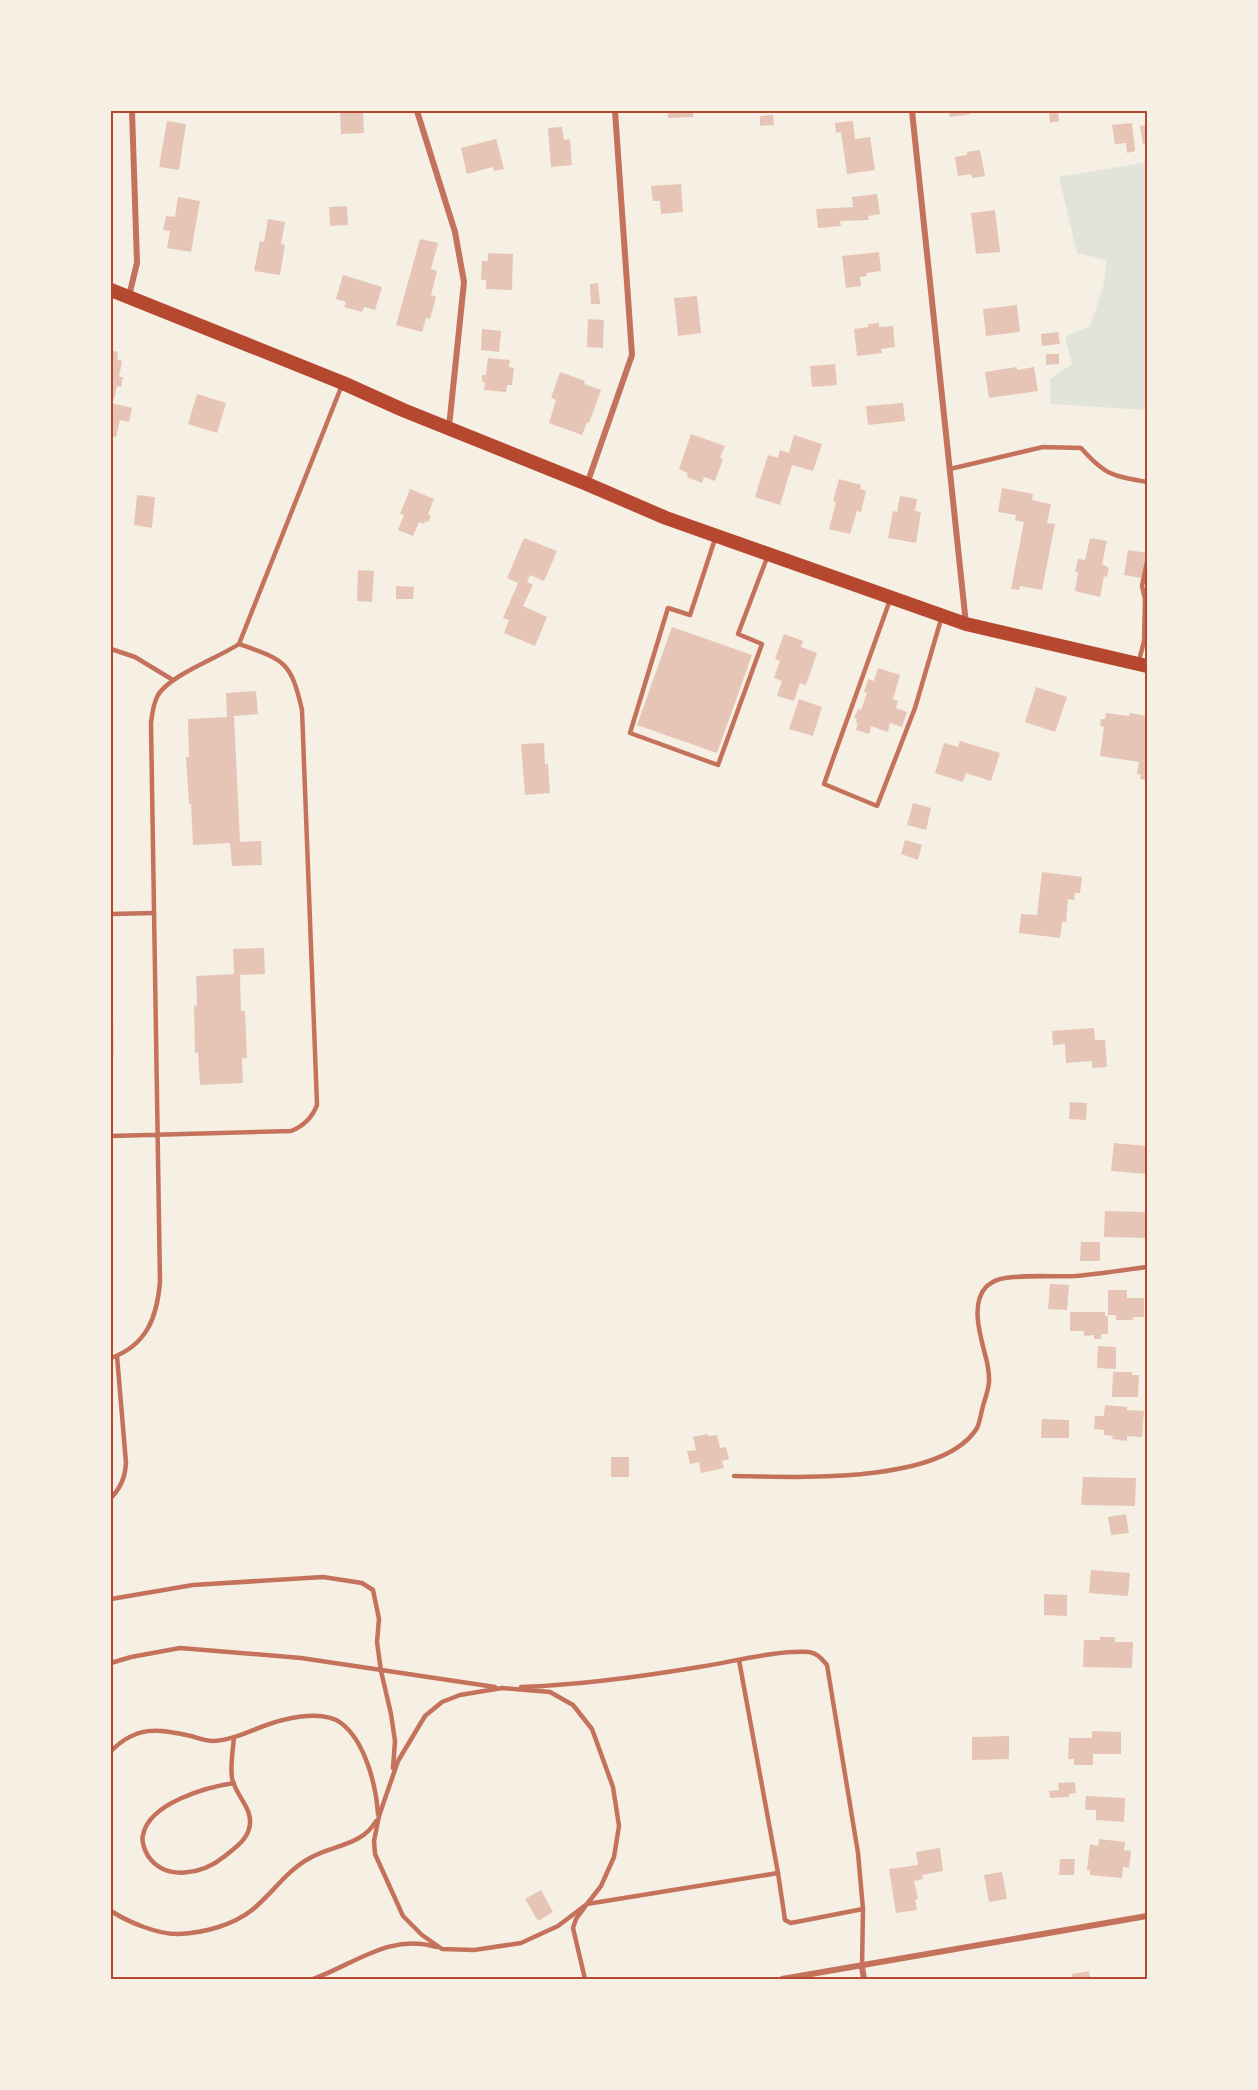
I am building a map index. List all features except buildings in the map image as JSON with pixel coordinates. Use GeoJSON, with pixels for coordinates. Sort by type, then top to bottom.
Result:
{"type":"FeatureCollection","features":[{"type":"Feature","properties":{"kind":"main road"},"geometry":{"type":"LineString","coordinates":[[111,290],[343,383],[666,518],[966,624],[1143,665]]}},
{"type":"Feature","properties":{"kind":"street"},"geometry":{"type":"LineString","coordinates":[[129,296],[137,263],[132,111]]}},
{"type":"Feature","properties":{"kind":"street"},"geometry":{"type":"LineString","coordinates":[[417,111],[455,232],[464,282],[449,428]]}},
{"type":"Feature","properties":{"kind":"street"},"geometry":{"type":"LineString","coordinates":[[587,484],[632,355],[615,111]]}},
{"type":"Feature","properties":{"kind":"street"},"geometry":{"type":"LineString","coordinates":[[912,111],[966,624]]}},
{"type":"Feature","properties":{"kind":"street"},"geometry":{"type":"LineString","coordinates":[[782,1979],[1147,1916]]}},
{"type":"Feature","properties":{"kind":"street"},"geometry":{"type":"LineString","coordinates":[[862,1967],[864,1979]]}},
{"type":"Feature","properties":{"kind":"lane"},"geometry":{"type":"LineString","coordinates":[[111,1498],[120,1488],[125,1477],[126,1463],[114,1357],[128,1350],[144,1335],[155,1315],[159,1301],[151,723],[155,702],[159,694],[173,680],[225,654],[239,644],[343,383]]}},
{"type":"Feature","properties":{"kind":"lane"},"geometry":{"type":"LineString","coordinates":[[950,469],[1043,447],[1081,448],[1099,468],[1119,477],[1147,482]]}},
{"type":"Feature","properties":{"kind":"lane"},"geometry":{"type":"LineString","coordinates":[[716,536],[690,615],[668,608],[630,733],[718,765],[762,644],[738,634],[768,555]]}},
{"type":"Feature","properties":{"kind":"lane"},"geometry":{"type":"LineString","coordinates":[[1143,665],[1144,599],[1142,586],[1147,561]]}},
{"type":"Feature","properties":{"kind":"lane"},"geometry":{"type":"LineString","coordinates":[[891,598],[824,784],[877,806],[915,708],[942,616]]}},
{"type":"Feature","properties":{"kind":"lane"},"geometry":{"type":"LineString","coordinates":[[111,1136],[291,1131],[304,1125],[314,1113],[317,1105],[302,710],[293,678],[285,665],[272,656],[239,644]]}},
{"type":"Feature","properties":{"kind":"lane"},"geometry":{"type":"LineString","coordinates":[[111,649],[135,657],[173,680]]}},
{"type":"Feature","properties":{"kind":"lane"},"geometry":{"type":"LineString","coordinates":[[111,914],[154,912]]}},
{"type":"Feature","properties":{"kind":"lane"},"geometry":{"type":"LineString","coordinates":[[734,1476],[799,1477],[861,1474],[911,1466],[950,1453],[966,1441],[978,1427],[991,1380],[980,1334],[978,1305],[985,1288],[996,1280],[1010,1278],[1077,1276],[1147,1267]]}},
{"type":"Feature","properties":{"kind":"lane"},"geometry":{"type":"LineString","coordinates":[[111,1599],[193,1585],[324,1576],[362,1583],[374,1590],[379,1619],[377,1642],[381,1671],[392,1714],[395,1741],[392,1777]]}},
{"type":"Feature","properties":{"kind":"lane"},"geometry":{"type":"LineString","coordinates":[[111,1663],[180,1648],[301,1658],[502,1688],[550,1692],[573,1706],[592,1729],[613,1787],[619,1826],[614,1857],[601,1886],[576,1919],[573,1928],[585,1979]]}},
{"type":"Feature","properties":{"kind":"lane"},"geometry":{"type":"LineString","coordinates":[[442,1949],[422,1935],[403,1916],[375,1854],[374,1841],[379,1816],[398,1761],[425,1716],[442,1702],[460,1695],[502,1688],[570,1686],[617,1681],[772,1655],[810,1652],[819,1655],[827,1665],[858,1853],[863,1910],[862,1967]]}},
{"type":"Feature","properties":{"kind":"lane"},"geometry":{"type":"LineString","coordinates":[[739,1660],[786,1920],[791,1923],[863,1910]]}},
{"type":"Feature","properties":{"kind":"lane"},"geometry":{"type":"LineString","coordinates":[[111,1751],[137,1732],[160,1730],[211,1741],[234,1737],[283,1720],[315,1714],[340,1722],[357,1741],[377,1791],[379,1816],[371,1830],[356,1841],[309,1858],[250,1911],[226,1925],[178,1934],[127,1921],[111,1911]]}},
{"type":"Feature","properties":{"kind":"lane"},"geometry":{"type":"LineString","coordinates":[[234,1737],[232,1779],[249,1812],[249,1829],[242,1841],[217,1863],[186,1874],[166,1871],[155,1866],[145,1852],[142,1836],[147,1824],[164,1807],[210,1786],[234,1783]]}},
{"type":"Feature","properties":{"kind":"lane"},"geometry":{"type":"LineString","coordinates":[[313,1979],[391,1946],[410,1942],[423,1943],[442,1949],[474,1950],[521,1944],[558,1926],[587,1904],[778,1873]]}},
{"type":"Feature","properties":{"kind":"shaded area"},"geometry":{"type":"Polygon","coordinates":[[[1147,162],[1147,410],[1051,404],[1050,379],[1072,364],[1065,337],[1090,326],[1103,287],[1107,260],[1077,253],[1059,177],[1147,162]]]}}]}
